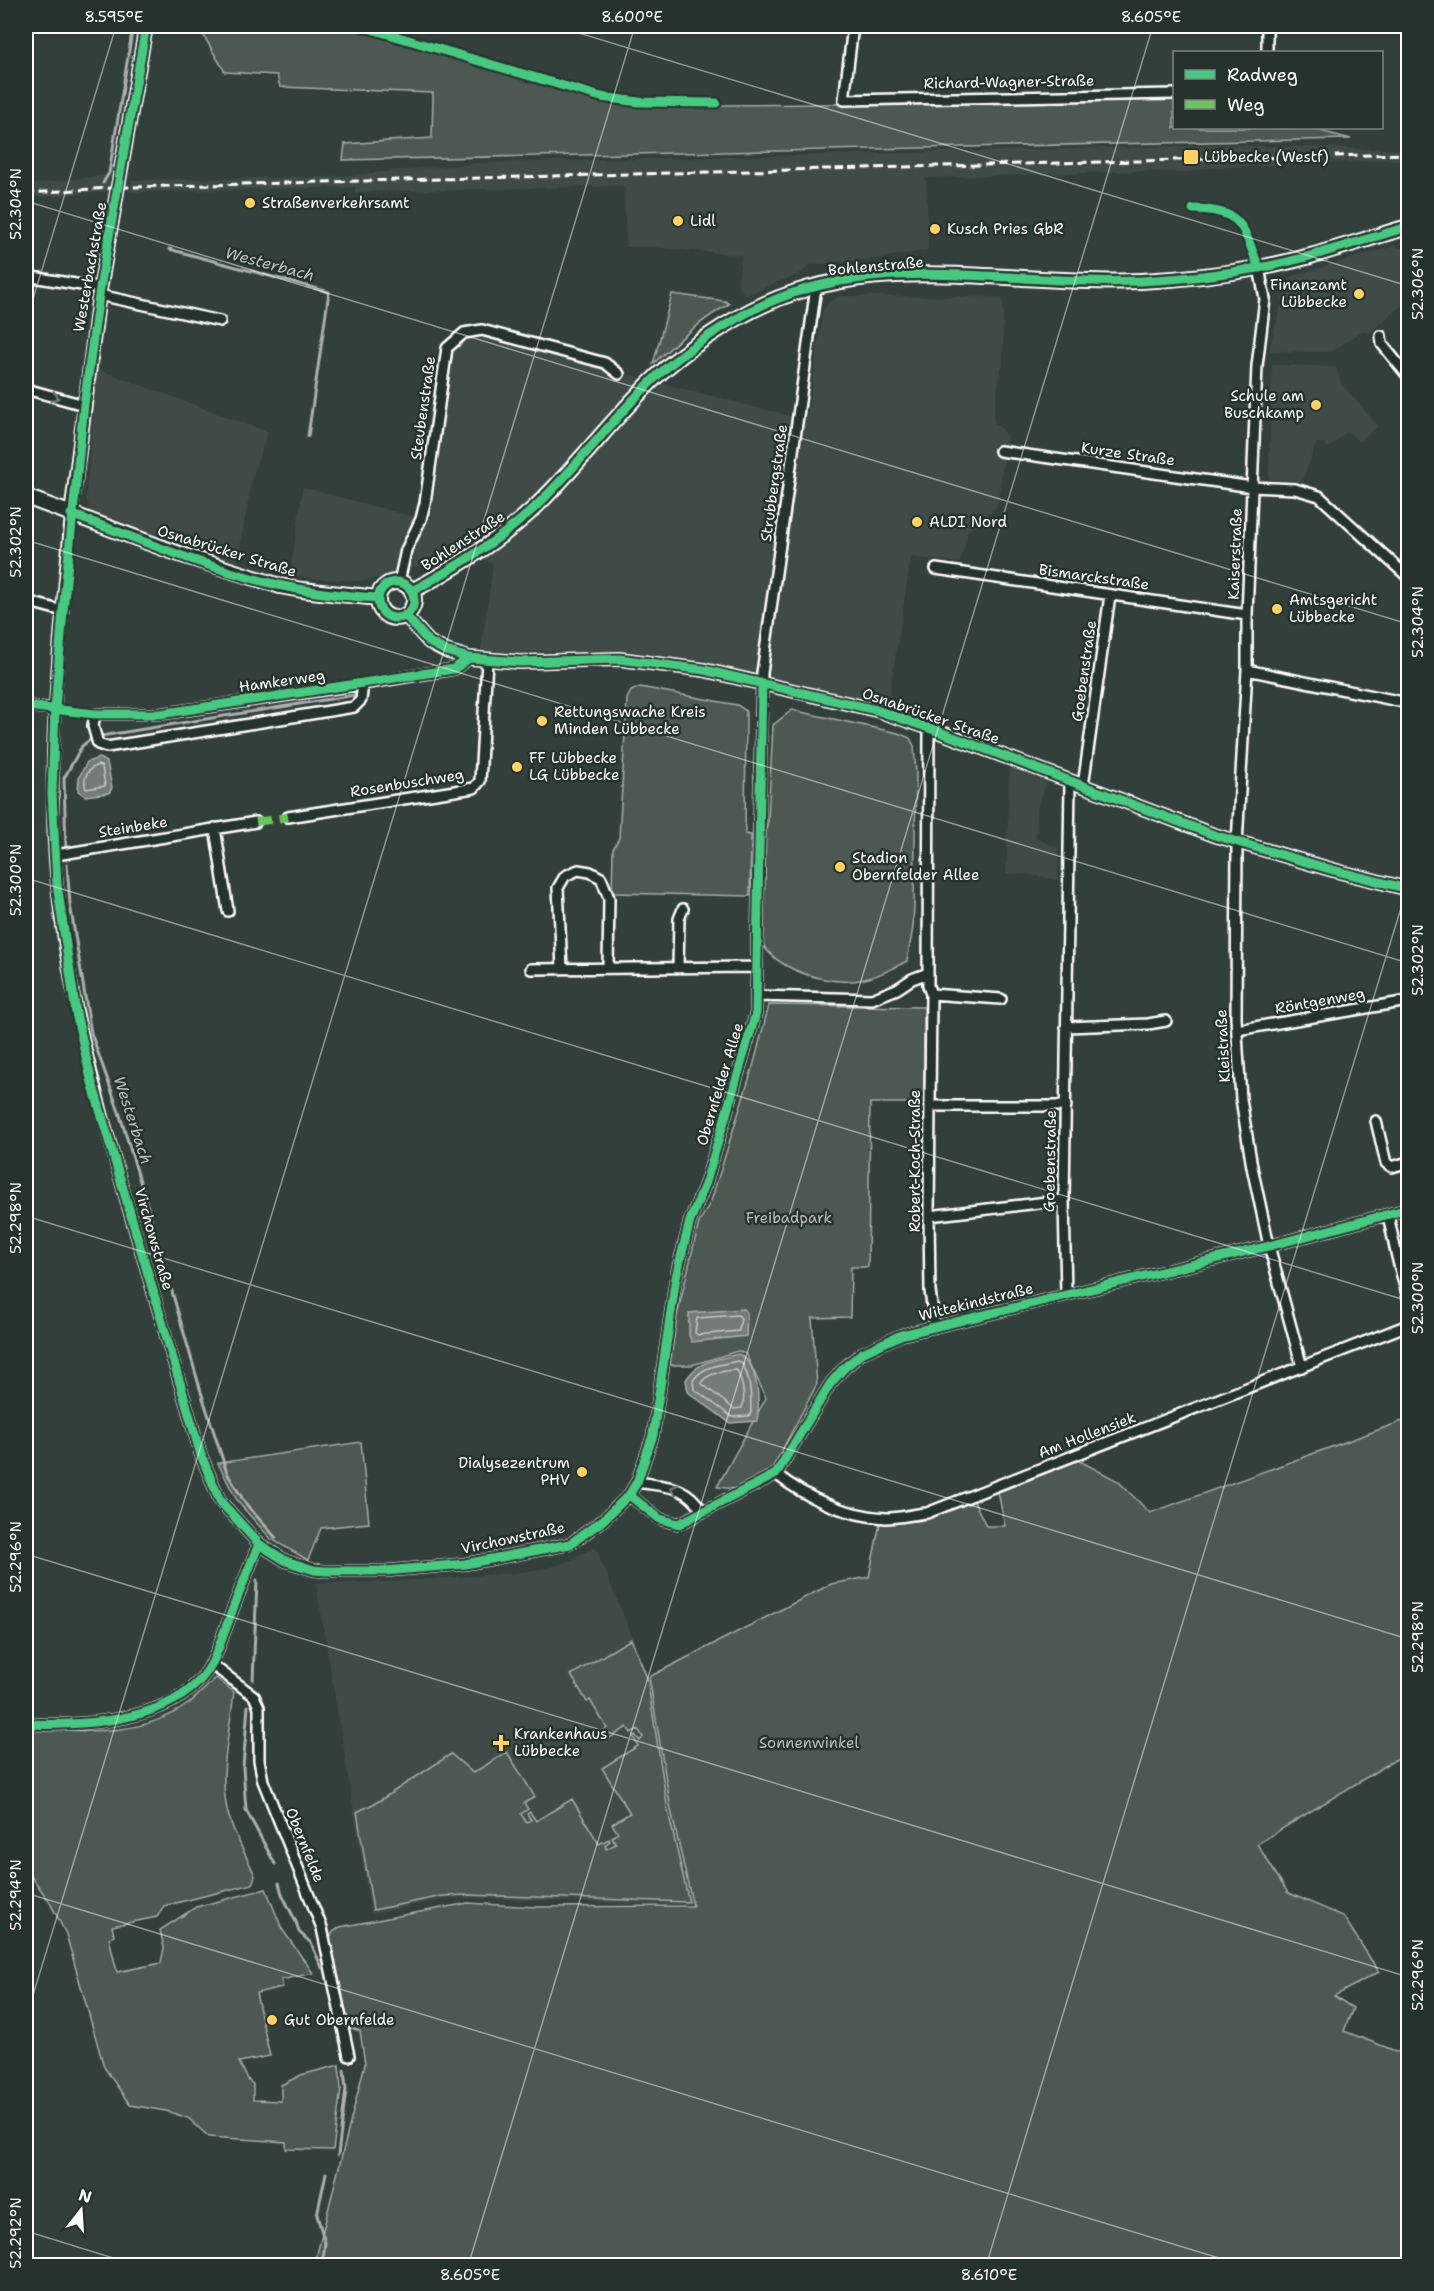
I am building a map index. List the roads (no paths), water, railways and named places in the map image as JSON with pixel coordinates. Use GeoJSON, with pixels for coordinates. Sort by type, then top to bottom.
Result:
{"type":"FeatureCollection","features":[{"type":"Feature","properties":{"kind":"main road","name":"Bohlenstraße"},"geometry":{"type":"LineString","coordinates":[[412,591],[463,562],[517,523],[555,486],[659,375],[701,342],[764,304],[816,287],[892,276],[948,275],[1087,281],[1188,278],[1259,268],[1326,252],[1408,227]]}},
{"type":"Feature","properties":{"kind":"main road","name":"Osnabrücker Straße"},"geometry":{"type":"LineString","coordinates":[[26,497],[192,558],[279,586],[378,598]]}},
{"type":"Feature","properties":{"kind":"main road"},"geometry":{"type":"LineString","coordinates":[[399,582],[412,591],[413,607],[405,615],[394,618],[384,614],[378,604],[378,598],[385,586],[399,582]]}},
{"type":"Feature","properties":{"kind":"street","name":"Westerbachstraße"},"geometry":{"type":"LineString","coordinates":[[71,514],[100,291],[146,26]]}},
{"type":"Feature","properties":{"kind":"street","name":"Richard-Wagner-Straße"},"geometry":{"type":"LineString","coordinates":[[854,26],[844,100],[1173,94]]}},
{"type":"Feature","properties":{"kind":"street"},"geometry":{"type":"LineString","coordinates":[[1267,26],[1267,51]]}},
{"type":"Feature","properties":{"kind":"street","name":"Kaiserstraße"},"geometry":{"type":"LineString","coordinates":[[1238,843],[1247,669],[1257,366],[1265,299],[1259,268]]}},
{"type":"Feature","properties":{"kind":"street"},"geometry":{"type":"LineString","coordinates":[[26,276],[100,291]]}},
{"type":"Feature","properties":{"kind":"street","name":"Strubbergstraße"},"geometry":{"type":"LineString","coordinates":[[762,683],[816,287]]}},
{"type":"Feature","properties":{"kind":"street","name":"Westerbachstraße"},"geometry":{"type":"LineString","coordinates":[[100,291],[220,321]]}},
{"type":"Feature","properties":{"kind":"street","name":"Steubenstraße"},"geometry":{"type":"LineString","coordinates":[[399,582],[406,550],[421,519],[425,503],[447,348],[464,333],[482,330],[605,363],[619,374]]}},
{"type":"Feature","properties":{"kind":"street"},"geometry":{"type":"LineString","coordinates":[[1381,336],[1382,344],[1408,376]]}},
{"type":"Feature","properties":{"kind":"street"},"geometry":{"type":"LineString","coordinates":[[26,389],[84,405]]}},
{"type":"Feature","properties":{"kind":"street","name":"Kurze Straße"},"geometry":{"type":"LineString","coordinates":[[1000,451],[1252,487],[1295,489],[1319,496],[1408,577]]}},
{"type":"Feature","properties":{"kind":"street","name":"Virchowstraße"},"geometry":{"type":"LineString","coordinates":[[71,514],[55,710],[52,794],[57,884],[66,949],[76,1013],[91,1079],[201,1455],[220,1501],[259,1544],[286,1561],[325,1571],[385,1571],[465,1564],[570,1544],[602,1521],[629,1495],[638,1482]]}},
{"type":"Feature","properties":{"kind":"street","name":"Bismarckstraße"},"geometry":{"type":"LineString","coordinates":[[936,569],[1247,615]]}},
{"type":"Feature","properties":{"kind":"street","name":"Goebenstraße"},"geometry":{"type":"LineString","coordinates":[[1083,786],[1110,595]]}},
{"type":"Feature","properties":{"kind":"street"},"geometry":{"type":"LineString","coordinates":[[26,601],[63,610]]}},
{"type":"Feature","properties":{"kind":"street","name":"Osnabrücker Straße"},"geometry":{"type":"LineString","coordinates":[[405,615],[429,642],[446,651],[470,658],[521,662],[620,659],[704,670],[876,710],[1238,843],[1408,889]]}},
{"type":"Feature","properties":{"kind":"street","name":"Hamkerweg"},"geometry":{"type":"LineString","coordinates":[[363,684],[361,700],[354,707],[106,747],[99,744],[93,726],[95,714],[160,714],[363,684],[453,669],[470,658]]}},
{"type":"Feature","properties":{"kind":"street","name":"Rosenbuschweg"},"geometry":{"type":"LineString","coordinates":[[288,817],[474,788],[480,781],[487,661]]}},
{"type":"Feature","properties":{"kind":"street"},"geometry":{"type":"LineString","coordinates":[[1247,669],[1408,702]]}},
{"type":"Feature","properties":{"kind":"street","name":"Obernfelder Allee"},"geometry":{"type":"LineString","coordinates":[[638,1482],[653,1436],[663,1355],[681,1254],[690,1221],[706,1182],[756,1013],[762,683]]}},
{"type":"Feature","properties":{"kind":"street"},"geometry":{"type":"LineString","coordinates":[[26,706],[55,710]]}},
{"type":"Feature","properties":{"kind":"street","name":"Robert-Koch-Straße"},"geometry":{"type":"LineString","coordinates":[[929,728],[928,986],[931,994],[929,1216],[930,1291],[935,1327]]}},
{"type":"Feature","properties":{"kind":"street","name":"Goebenstraße"},"geometry":{"type":"LineString","coordinates":[[1066,1295],[1064,1200],[1070,781]]}},
{"type":"Feature","properties":{"kind":"street","name":"Steinbeke"},"geometry":{"type":"LineString","coordinates":[[56,855],[256,822]]}},
{"type":"Feature","properties":{"kind":"street"},"geometry":{"type":"LineString","coordinates":[[215,828],[228,910]]}},
{"type":"Feature","properties":{"kind":"street","name":"Kleistraße"},"geometry":{"type":"LineString","coordinates":[[1238,843],[1237,1029],[1241,1099],[1252,1167],[1269,1246],[1302,1367]]}},
{"type":"Feature","properties":{"kind":"street"},"geometry":{"type":"LineString","coordinates":[[562,968],[558,888],[565,876],[578,870],[590,872],[601,878],[609,898],[608,968]]}},
{"type":"Feature","properties":{"kind":"street"},"geometry":{"type":"LineString","coordinates":[[678,968],[679,919],[683,909]]}},
{"type":"Feature","properties":{"kind":"street"},"geometry":{"type":"LineString","coordinates":[[531,969],[757,967]]}},
{"type":"Feature","properties":{"kind":"street"},"geometry":{"type":"LineString","coordinates":[[757,996],[872,999],[897,989],[912,978],[928,973]]}},
{"type":"Feature","properties":{"kind":"street"},"geometry":{"type":"LineString","coordinates":[[931,994],[1000,999]]}},
{"type":"Feature","properties":{"kind":"street","name":"Röntgenweg"},"geometry":{"type":"LineString","coordinates":[[1237,1029],[1408,1001]]}},
{"type":"Feature","properties":{"kind":"street"},"geometry":{"type":"LineString","coordinates":[[1066,1027],[1148,1024],[1166,1021]]}},
{"type":"Feature","properties":{"kind":"street"},"geometry":{"type":"LineString","coordinates":[[929,1106],[1066,1106]]}},
{"type":"Feature","properties":{"kind":"street"},"geometry":{"type":"LineString","coordinates":[[1376,1121],[1386,1163],[1392,1167],[1408,1162]]}},
{"type":"Feature","properties":{"kind":"street"},"geometry":{"type":"LineString","coordinates":[[929,1216],[1064,1200]]}},
{"type":"Feature","properties":{"kind":"street","name":"Wittekindstraße"},"geometry":{"type":"LineString","coordinates":[[776,1474],[818,1400],[844,1368],[862,1353],[883,1342],[1408,1209]]}},
{"type":"Feature","properties":{"kind":"street"},"geometry":{"type":"LineString","coordinates":[[1389,1215],[1408,1298]]}},
{"type":"Feature","properties":{"kind":"street","name":"Am Hollensiek"},"geometry":{"type":"LineString","coordinates":[[776,1474],[788,1484],[819,1501],[853,1513],[887,1518],[927,1513],[1408,1325]]}},
{"type":"Feature","properties":{"kind":"street"},"geometry":{"type":"LineString","coordinates":[[629,1495],[660,1519],[673,1524],[686,1522],[702,1510],[776,1474]]}},
{"type":"Feature","properties":{"kind":"street"},"geometry":{"type":"LineString","coordinates":[[638,1482],[685,1492],[702,1510]]}},
{"type":"Feature","properties":{"kind":"street"},"geometry":{"type":"LineString","coordinates":[[26,1724],[65,1725],[115,1720],[159,1707],[191,1688],[211,1664],[259,1544]]}},
{"type":"Feature","properties":{"kind":"street","name":"Obernfelde"},"geometry":{"type":"LineString","coordinates":[[211,1664],[244,1691],[254,1696],[259,1707],[259,1760],[263,1781],[322,1928],[349,2056]]}},
{"type":"Feature","properties":{"kind":"water"},"geometry":{"type":"Polygon","coordinates":[[[99,758],[107,762],[112,788],[109,793],[85,796],[78,791],[79,777],[87,762],[99,758]]]}},
{"type":"Feature","properties":{"kind":"water"},"geometry":{"type":"Polygon","coordinates":[[[744,1309],[747,1313],[746,1336],[692,1342],[689,1335],[689,1313],[744,1309]]]}},
{"type":"Feature","properties":{"kind":"water"},"geometry":{"type":"Polygon","coordinates":[[[738,1354],[745,1358],[754,1374],[758,1394],[757,1421],[730,1423],[688,1392],[686,1380],[696,1368],[738,1354]]]}},
{"type":"Feature","properties":{"kind":"waterway","name":"Westerbach"},"geometry":{"type":"LineString","coordinates":[[103,183],[109,173],[133,26]]}},
{"type":"Feature","properties":{"kind":"waterway","name":"Westerbach"},"geometry":{"type":"LineString","coordinates":[[169,249],[329,292],[308,436]]}},
{"type":"Feature","properties":{"kind":"waterway","name":"Westerbach"},"geometry":{"type":"LineString","coordinates":[[101,736],[355,695]]}},
{"type":"Feature","properties":{"kind":"waterway","name":"Westerbach"},"geometry":{"type":"LineString","coordinates":[[66,849],[64,778],[82,746],[91,739]]}},
{"type":"Feature","properties":{"kind":"waterway","name":"Westerbach"},"geometry":{"type":"LineString","coordinates":[[67,864],[70,904],[91,1033],[119,1112],[201,1392],[227,1473],[245,1503],[276,1538]]}},
{"type":"Feature","properties":{"kind":"waterway","name":"Westerbach"},"geometry":{"type":"LineString","coordinates":[[253,1680],[257,1580]]}},
{"type":"Feature","properties":{"kind":"waterway","name":"Westerbach"},"geometry":{"type":"LineString","coordinates":[[248,1706],[243,1767],[246,1810],[275,1864]]}},
{"type":"Feature","properties":{"kind":"waterway","name":"Westerbach"},"geometry":{"type":"LineString","coordinates":[[279,1883],[299,1932],[311,1943],[322,1968]]}},
{"type":"Feature","properties":{"kind":"waterway","name":"Westerbach"},"geometry":{"type":"LineString","coordinates":[[338,2155],[346,2089],[344,2070]]}},
{"type":"Feature","properties":{"kind":"waterway","name":"Westerbach"},"geometry":{"type":"LineString","coordinates":[[322,2266],[325,2243],[317,2215],[326,2173]]}},
{"type":"Feature","properties":{"kind":"railway"},"geometry":{"type":"LineString","coordinates":[[26,193],[129,187],[1408,154]]}},
{"type":"Feature","properties":{"kind":"place","name":"Lübbecke (Westf)"},"geometry":{"type":"Point","coordinates":[1191,157]}},
{"type":"Feature","properties":{"kind":"place","name":"Straßenverkehrsamt"},"geometry":{"type":"Point","coordinates":[250,203]}},
{"type":"Feature","properties":{"kind":"place","name":"Lidl"},"geometry":{"type":"Point","coordinates":[678,221]}},
{"type":"Feature","properties":{"kind":"place","name":"Kusch Pries GbR"},"geometry":{"type":"Point","coordinates":[935,229]}},
{"type":"Feature","properties":{"kind":"place","name":"Finanzamt Lübbecke"},"geometry":{"type":"Point","coordinates":[1359,294]}},
{"type":"Feature","properties":{"kind":"place","name":"Schule am Buschkamp"},"geometry":{"type":"Point","coordinates":[1316,405]}},
{"type":"Feature","properties":{"kind":"place","name":"ALDI Nord"},"geometry":{"type":"Point","coordinates":[917,522]}},
{"type":"Feature","properties":{"kind":"place","name":"Amtsgericht Lübbecke"},"geometry":{"type":"Point","coordinates":[1277,609]}},
{"type":"Feature","properties":{"kind":"place","name":"Rettungswache Kreis Minden Lübbecke"},"geometry":{"type":"Point","coordinates":[542,721]}},
{"type":"Feature","properties":{"kind":"place","name":"FF Lübbecke LG Lübbecke"},"geometry":{"type":"Point","coordinates":[517,767]}},
{"type":"Feature","properties":{"kind":"place","name":"Stadion Obernfelder Allee"},"geometry":{"type":"Point","coordinates":[840,867]}},
{"type":"Feature","properties":{"kind":"place","name":"Dialysezentrum PHV"},"geometry":{"type":"Point","coordinates":[582,1472]}},
{"type":"Feature","properties":{"kind":"place","name":"Krankenhaus Lübbecke"},"geometry":{"type":"Point","coordinates":[501,1743]}},
{"type":"Feature","properties":{"kind":"place","name":"Gut Obernfelde"},"geometry":{"type":"Point","coordinates":[272,2020]}},
{"type":"Feature","properties":{"kind":"park label","name":"Freibadpark"},"geometry":{"type":"Point","coordinates":[789,1218]}},
{"type":"Feature","properties":{"kind":"park label","name":"Sonnenwinkel"},"geometry":{"type":"Point","coordinates":[809,1743]}}]}
